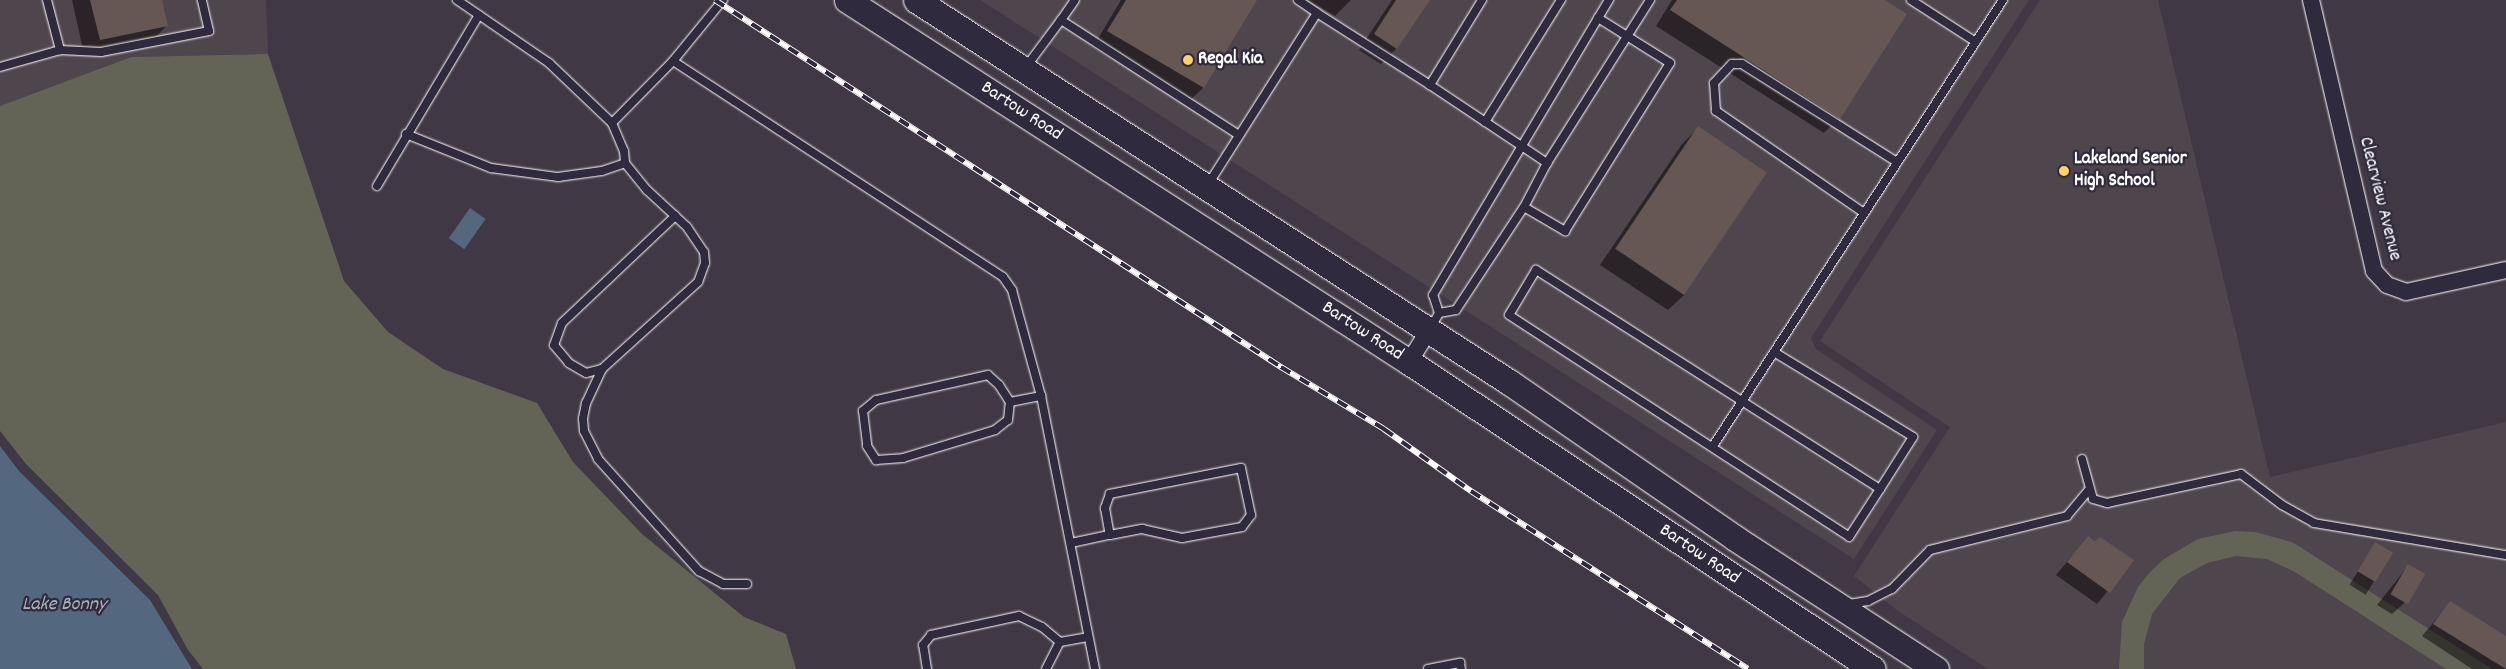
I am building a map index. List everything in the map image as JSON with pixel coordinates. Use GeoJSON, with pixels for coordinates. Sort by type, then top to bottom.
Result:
{"type":"FeatureCollection","features":[{"type":"Feature","properties":{"kind":"main road","name":"Bartow Road"},"geometry":{"type":"LineString","coordinates":[[847,0],[1409,362],[1873,669]]}},
{"type":"Feature","properties":{"kind":"main road","name":"Bartow Road"},"geometry":{"type":"LineString","coordinates":[[916,0],[1207,187],[1434,322],[1836,604],[1936,669]]}},
{"type":"Feature","properties":{"kind":"street","name":"Clearview Avenue"},"geometry":{"type":"LineString","coordinates":[[2311,0],[2374,271],[2387,285],[2406,292],[2506,270]]}},
{"type":"Feature","properties":{"kind":"street"},"geometry":{"type":"LineString","coordinates":[[1409,362],[1434,322]]}},
{"type":"Feature","properties":{"kind":"lane"},"geometry":{"type":"LineString","coordinates":[[47,0],[60,50]]}},
{"type":"Feature","properties":{"kind":"lane"},"geometry":{"type":"LineString","coordinates":[[0,67],[60,50],[101,52],[209,31],[202,0]]}},
{"type":"Feature","properties":{"kind":"lane"},"geometry":{"type":"LineString","coordinates":[[457,0],[549,64],[612,123],[624,152],[625,163],[698,241],[704,252],[705,263],[698,282],[602,369],[586,404],[583,418],[584,431],[598,459],[699,570],[723,584],[748,584]]}},
{"type":"Feature","properties":{"kind":"lane"},"geometry":{"type":"LineString","coordinates":[[612,123],[673,61],[723,0]]}},
{"type":"Feature","properties":{"kind":"lane"},"geometry":{"type":"LineString","coordinates":[[1024,69],[1074,0]]}},
{"type":"Feature","properties":{"kind":"lane"},"geometry":{"type":"LineString","coordinates":[[1298,0],[1547,163]]}},
{"type":"Feature","properties":{"kind":"lane"},"geometry":{"type":"LineString","coordinates":[[1430,85],[1482,0]]}},
{"type":"Feature","properties":{"kind":"lane"},"geometry":{"type":"LineString","coordinates":[[1485,122],[1561,0]]}},
{"type":"Feature","properties":{"kind":"lane"},"geometry":{"type":"LineString","coordinates":[[1609,0],[1520,146],[1433,295],[1434,322],[1456,310],[1524,207],[1547,163],[1626,34],[1650,0]]}},
{"type":"Feature","properties":{"kind":"lane"},"geometry":{"type":"LineString","coordinates":[[1912,0],[1976,42]]}},
{"type":"Feature","properties":{"kind":"lane"},"geometry":{"type":"LineString","coordinates":[[1713,446],[2003,0]]}},
{"type":"Feature","properties":{"kind":"lane"},"geometry":{"type":"LineString","coordinates":[[1207,187],[1317,13]]}},
{"type":"Feature","properties":{"kind":"lane"},"geometry":{"type":"LineString","coordinates":[[377,186],[406,134],[479,15]]}},
{"type":"Feature","properties":{"kind":"lane"},"geometry":{"type":"LineString","coordinates":[[1524,207],[1565,231],[1670,63],[1598,18]]}},
{"type":"Feature","properties":{"kind":"lane"},"geometry":{"type":"LineString","coordinates":[[1061,20],[1239,135]]}},
{"type":"Feature","properties":{"kind":"lane"},"geometry":{"type":"LineString","coordinates":[[673,61],[1003,277],[1012,290],[1041,396],[1088,638],[1096,669]]}},
{"type":"Feature","properties":{"kind":"lane"},"geometry":{"type":"LineString","coordinates":[[1864,213],[1716,111],[1714,83],[1732,64],[1742,64],[1897,162]]}},
{"type":"Feature","properties":{"kind":"lane"},"geometry":{"type":"LineString","coordinates":[[406,134],[491,168],[558,177],[602,171],[625,163]]}},
{"type":"Feature","properties":{"kind":"lane"},"geometry":{"type":"LineString","coordinates":[[602,369],[586,373],[569,363],[554,345],[562,323],[675,216]]}},
{"type":"Feature","properties":{"kind":"lane"},"geometry":{"type":"LineString","coordinates":[[1774,352],[1913,437],[1880,489],[1849,537],[1713,446],[1509,315],[1536,270],[1880,489]]}},
{"type":"Feature","properties":{"kind":"lane"},"geometry":{"type":"LineString","coordinates":[[988,375],[999,385],[1010,402],[1008,420],[995,430],[903,458],[876,460],[867,446],[863,411],[876,400],[988,375]]}},
{"type":"Feature","properties":{"kind":"lane"},"geometry":{"type":"LineString","coordinates":[[1010,402],[1041,396]]}},
{"type":"Feature","properties":{"kind":"lane"},"geometry":{"type":"LineString","coordinates":[[2082,459],[2093,499],[2107,503],[2241,474],[2282,505],[2314,523],[2506,555]]}},
{"type":"Feature","properties":{"kind":"lane"},"geometry":{"type":"LineString","coordinates":[[1071,543],[1142,529],[1182,538],[1242,526],[1251,515],[1241,468],[1110,494],[1105,508],[1110,535]]}},
{"type":"Feature","properties":{"kind":"lane"},"geometry":{"type":"LineString","coordinates":[[1836,604],[1868,601],[1892,589],[1930,550],[2067,516],[2090,489]]}},
{"type":"Feature","properties":{"kind":"lane"},"geometry":{"type":"LineString","coordinates":[[926,669],[923,645],[931,635],[1019,616],[1042,627],[1060,642],[1088,638]]}},
{"type":"Feature","properties":{"kind":"lane"},"geometry":{"type":"LineString","coordinates":[[1046,669],[1060,642]]}},
{"type":"Feature","properties":{"kind":"lane"},"geometry":{"type":"LineString","coordinates":[[1428,669],[1460,663],[1462,669]]}},
{"type":"Feature","properties":{"kind":"shaded area"},"geometry":{"type":"Polygon","coordinates":[[[0,0],[266,0],[268,54],[131,57],[0,106],[0,0]]]}},
{"type":"Feature","properties":{"kind":"shaded area"},"geometry":{"type":"Polygon","coordinates":[[[980,0],[2029,0],[1811,338],[1816,349],[1937,430],[1854,559],[980,0]]]}},
{"type":"Feature","properties":{"kind":"shaded area","name":"Lakeland Senior High School"},"geometry":{"type":"Polygon","coordinates":[[[2040,0],[2158,0],[2270,477],[2506,422],[2506,669],[1988,669],[1898,611],[1854,576],[1950,427],[1820,341],[2040,0]]]}},
{"type":"Feature","properties":{"kind":"green space"},"geometry":{"type":"Polygon","coordinates":[[[268,54],[344,281],[388,332],[443,369],[537,403],[573,462],[642,534],[744,617],[786,634],[796,669],[203,669],[188,650],[158,595],[26,464],[0,431],[0,106],[131,57],[268,54]]]}},
{"type":"Feature","properties":{"kind":"green space"},"geometry":{"type":"Polygon","coordinates":[[[2235,531],[2255,532],[2292,542],[2492,669],[2446,669],[2295,572],[2267,559],[2236,556],[2207,563],[2180,578],[2152,614],[2144,644],[2144,669],[2119,669],[2122,622],[2138,587],[2150,572],[2164,559],[2198,539],[2235,531]]]}},
{"type":"Feature","properties":{"kind":"water"},"geometry":{"type":"Polygon","coordinates":[[[470,208],[486,219],[464,249],[449,238],[470,208]]]}},
{"type":"Feature","properties":{"kind":"water","name":"Lake Bonny"},"geometry":{"type":"Polygon","coordinates":[[[0,446],[19,471],[150,600],[192,669],[0,669],[0,446]]]}},
{"type":"Feature","properties":{"kind":"building"},"geometry":{"type":"Polygon","coordinates":[[[90,0],[162,0],[168,26],[100,40],[90,0]]]}},
{"type":"Feature","properties":{"kind":"building","name":"Regal Kia"},"geometry":{"type":"Polygon","coordinates":[[[1126,0],[1257,0],[1204,88],[1107,31],[1126,0]]]}},
{"type":"Feature","properties":{"kind":"building"},"geometry":{"type":"Polygon","coordinates":[[[1396,0],[1430,0],[1397,49],[1374,34],[1396,0]]]}},
{"type":"Feature","properties":{"kind":"building"},"geometry":{"type":"Polygon","coordinates":[[[1677,0],[1885,0],[1907,14],[1840,119],[1670,10],[1677,0]]]}},
{"type":"Feature","properties":{"kind":"building"},"geometry":{"type":"Polygon","coordinates":[[[1698,126],[1767,172],[1684,295],[1615,249],[1698,126]]]}},
{"type":"Feature","properties":{"kind":"building"},"geometry":{"type":"Polygon","coordinates":[[[2088,536],[2095,541],[2100,537],[2134,560],[2110,593],[2067,562],[2088,536]]]}},
{"type":"Feature","properties":{"kind":"building"},"geometry":{"type":"Polygon","coordinates":[[[2375,542],[2393,553],[2375,582],[2357,571],[2375,542]]]}},
{"type":"Feature","properties":{"kind":"building"},"geometry":{"type":"Polygon","coordinates":[[[2408,564],[2425,574],[2408,604],[2390,594],[2408,564]]]}},
{"type":"Feature","properties":{"kind":"building"},"geometry":{"type":"Polygon","coordinates":[[[2450,601],[2506,636],[2506,669],[2433,624],[2450,601]]]}},
{"type":"Feature","properties":{"kind":"railway"},"geometry":{"type":"LineString","coordinates":[[715,0],[1281,367],[1384,429],[1471,491],[1748,669]]}},
{"type":"Feature","properties":{"kind":"place","name":"Regal Kia"},"geometry":{"type":"Point","coordinates":[1188,60]}},
{"type":"Feature","properties":{"kind":"place","name":"Lakeland Senior High School"},"geometry":{"type":"Point","coordinates":[2064,171]}}]}
